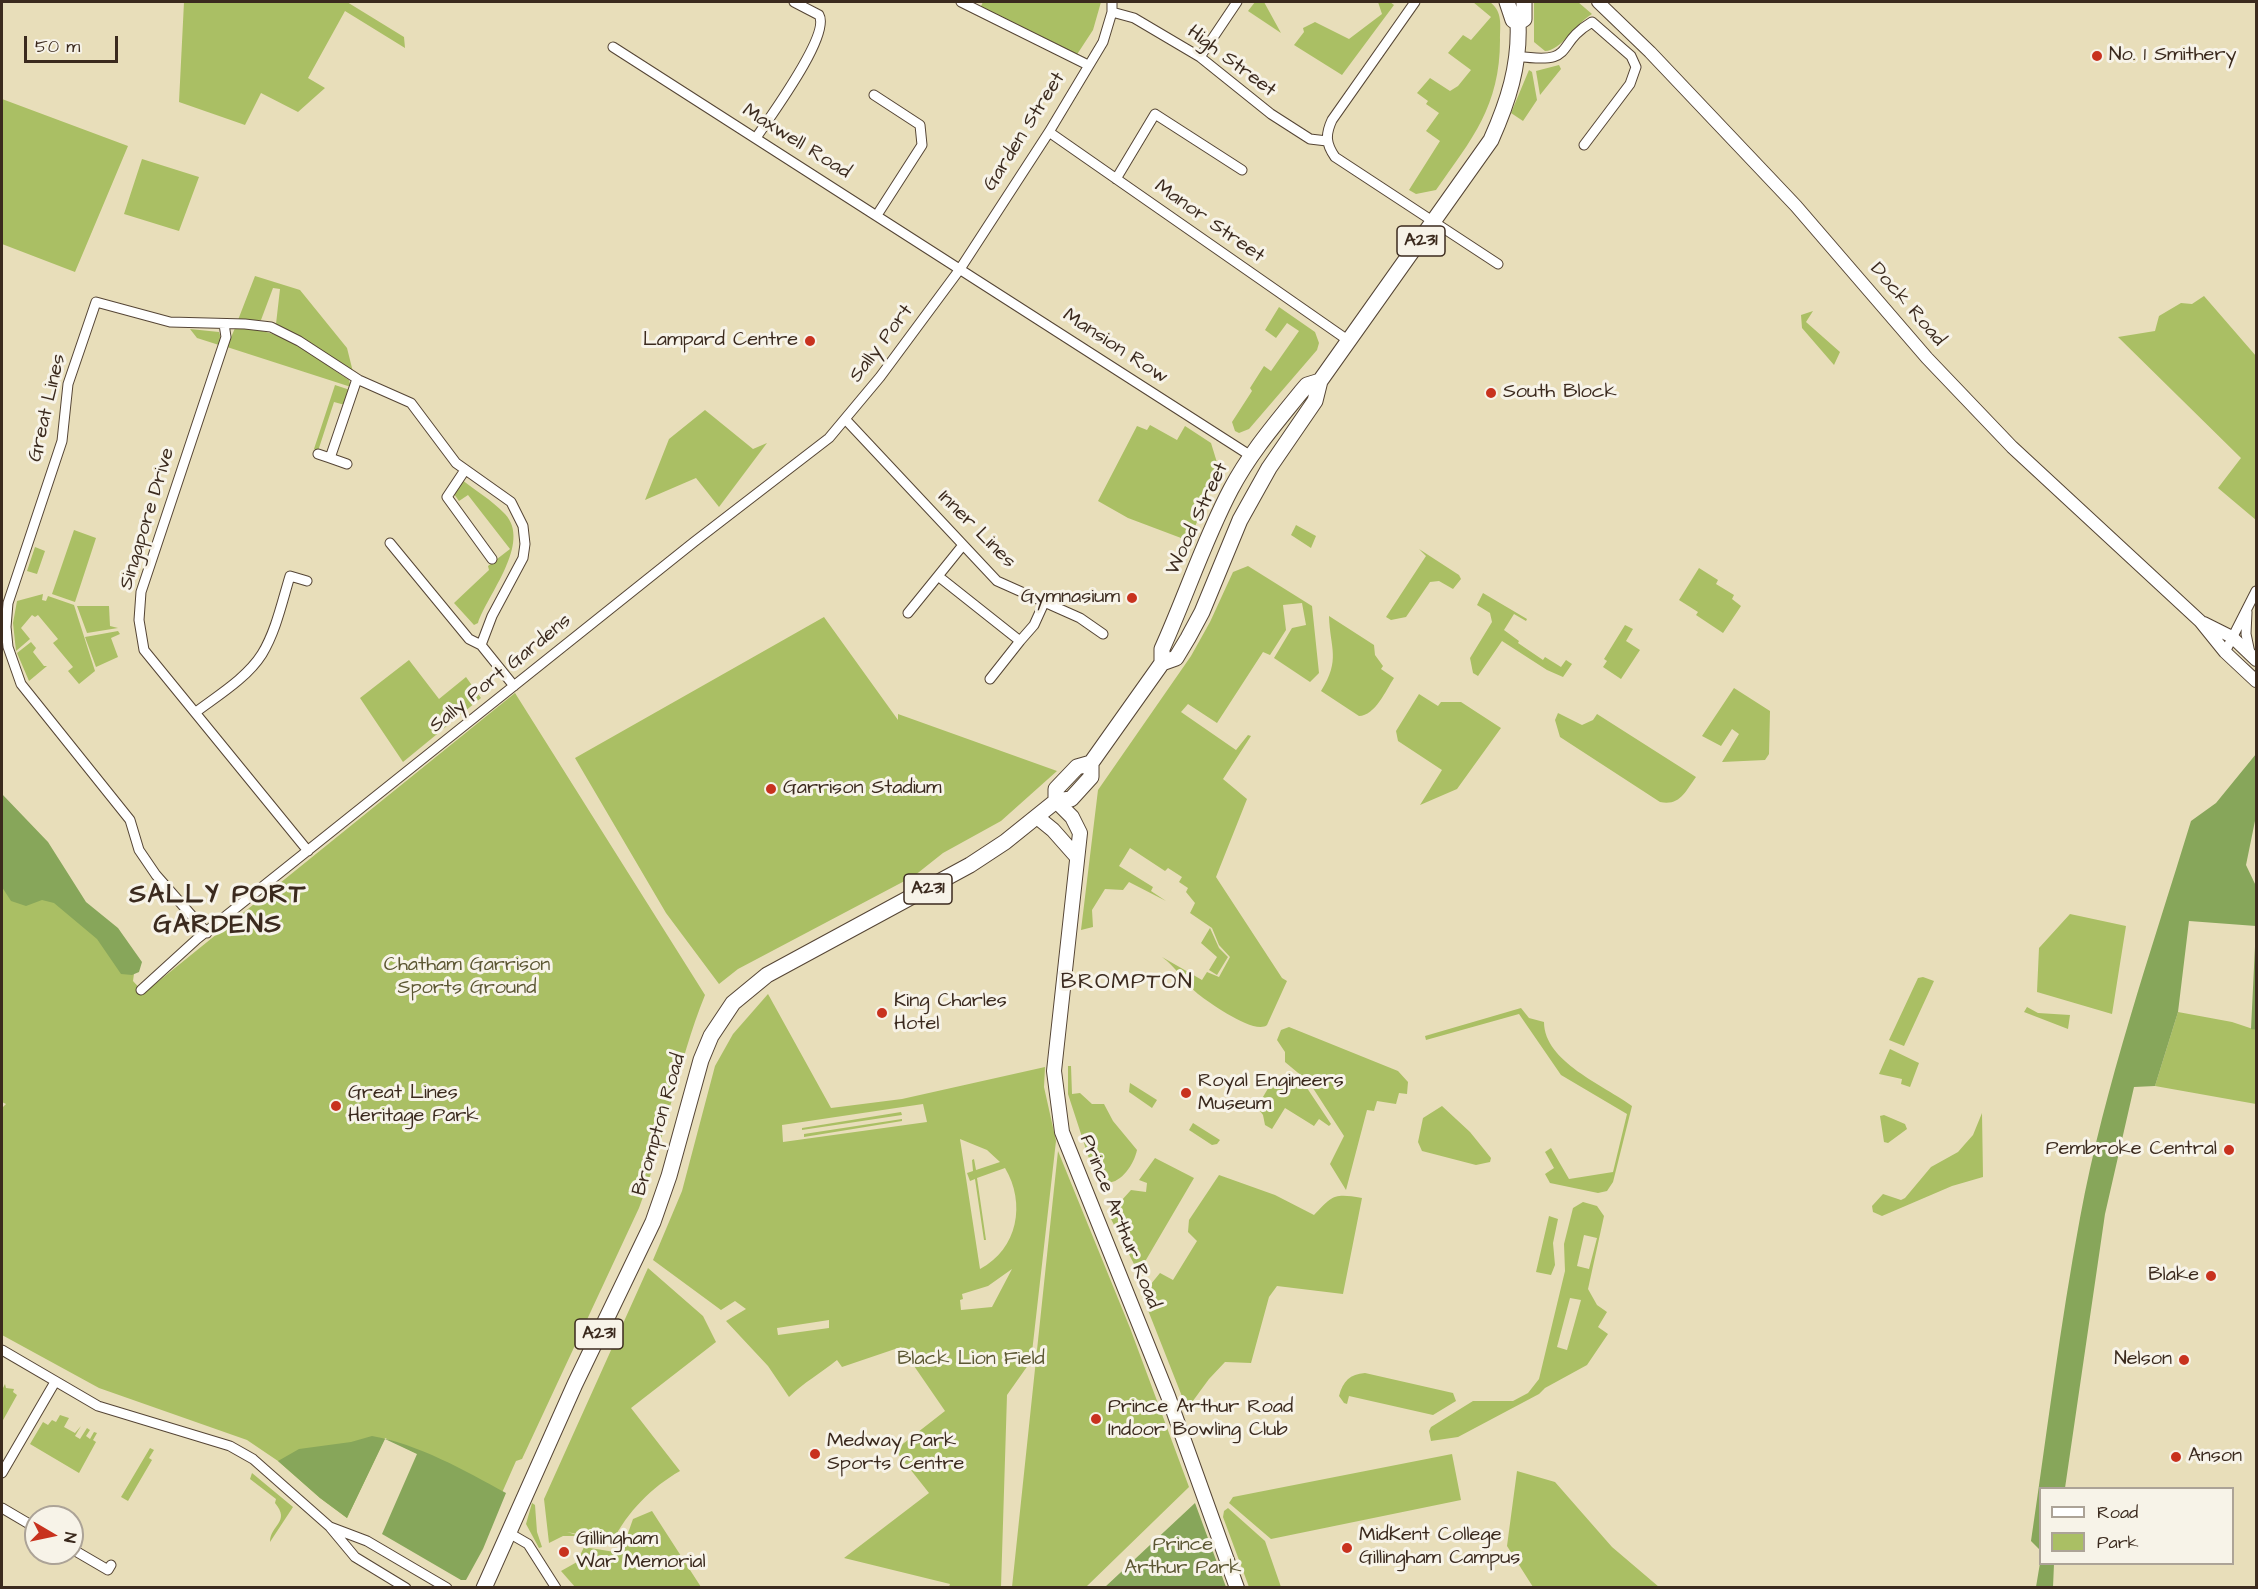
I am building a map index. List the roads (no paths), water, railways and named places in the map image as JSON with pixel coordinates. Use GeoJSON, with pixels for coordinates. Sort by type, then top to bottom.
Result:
{"type":"FeatureCollection","features":[{"type":"Feature","properties":{"kind":"main road","name":"Wood Street"},"geometry":{"type":"LineString","coordinates":[[1507,2],[1513,20],[1518,23]]}},
{"type":"Feature","properties":{"kind":"main road","name":"Wood Street"},"geometry":{"type":"LineString","coordinates":[[1162,663],[1176,658],[1188,638],[1210,594],[1232,537],[1269,468],[1315,401],[1320,381],[1491,140],[1508,97],[1517,56],[1518,23],[1524,18],[1524,2]]}},
{"type":"Feature","properties":{"kind":"main road","name":"Wood Street"},"geometry":{"type":"LineString","coordinates":[[1037,817],[1056,801],[1071,799],[1090,777],[1092,763],[1162,663],[1162,648],[1212,528],[1251,456],[1307,385],[1320,381]]}},
{"type":"Feature","properties":{"kind":"main road"},"geometry":{"type":"LineString","coordinates":[[1251,456],[1269,468]]}},
{"type":"Feature","properties":{"kind":"main road"},"geometry":{"type":"LineString","coordinates":[[1212,528],[1232,537]]}},
{"type":"Feature","properties":{"kind":"main road","name":"Prince Arthur Road"},"geometry":{"type":"LineString","coordinates":[[1056,801],[1072,817],[1080,833],[1054,1071],[1062,1132],[1168,1396],[1237,1587]]}},
{"type":"Feature","properties":{"kind":"main road"},"geometry":{"type":"LineString","coordinates":[[1037,817],[1053,830],[1076,856]]}},
{"type":"Feature","properties":{"kind":"main road","name":"Brompton Road"},"geometry":{"type":"LineString","coordinates":[[484,1587],[574,1384],[653,1222],[669,1176],[701,1060],[724,1013],[748,989],[778,968],[943,881],[997,848],[1037,817]]}},
{"type":"Feature","properties":{"kind":"street"},"geometry":{"type":"LineString","coordinates":[[756,138],[803,63],[821,29],[820,16],[794,2]]}},
{"type":"Feature","properties":{"kind":"street"},"geometry":{"type":"LineString","coordinates":[[963,2],[1088,65]]}},
{"type":"Feature","properties":{"kind":"street","name":"Garden Street"},"geometry":{"type":"LineString","coordinates":[[960,269],[1049,132],[1103,42],[1112,12],[1112,2]]}},
{"type":"Feature","properties":{"kind":"street"},"geometry":{"type":"LineString","coordinates":[[1200,57],[1237,2]]}},
{"type":"Feature","properties":{"kind":"street"},"geometry":{"type":"LineString","coordinates":[[1415,2],[1332,120],[1327,129],[1327,141],[1335,157],[1498,264]]}},
{"type":"Feature","properties":{"kind":"street","name":"Dock Road"},"geometry":{"type":"LineString","coordinates":[[1598,2],[1650,52],[1796,206],[1927,358],[2012,447],[2200,621],[2225,652],[2256,681]]}},
{"type":"Feature","properties":{"kind":"street","name":"High Street"},"geometry":{"type":"LineString","coordinates":[[1112,12],[1134,18],[1200,57],[1280,120],[1312,140],[1327,141]]}},
{"type":"Feature","properties":{"kind":"street"},"geometry":{"type":"LineString","coordinates":[[1517,56],[1546,59],[1560,55],[1582,28],[1592,22],[1635,62],[1630,84],[1584,145]]}},
{"type":"Feature","properties":{"kind":"street","name":"Maxwell Road"},"geometry":{"type":"LineString","coordinates":[[613,47],[960,269]]}},
{"type":"Feature","properties":{"kind":"street"},"geometry":{"type":"LineString","coordinates":[[874,95],[920,125],[922,146],[877,215]]}},
{"type":"Feature","properties":{"kind":"street"},"geometry":{"type":"LineString","coordinates":[[1116,179],[1155,114],[1242,170]]}},
{"type":"Feature","properties":{"kind":"street","name":"Manor Street"},"geometry":{"type":"LineString","coordinates":[[1049,132],[1349,341]]}},
{"type":"Feature","properties":{"kind":"street","name":"Sally Port"},"geometry":{"type":"LineString","coordinates":[[829,438],[846,420],[960,269]]}},
{"type":"Feature","properties":{"kind":"street","name":"Mansion Row"},"geometry":{"type":"LineString","coordinates":[[960,269],[1251,456]]}},
{"type":"Feature","properties":{"kind":"street","name":"Great Lines"},"geometry":{"type":"LineString","coordinates":[[207,933],[156,875],[139,850],[122,802],[21,684],[11,662],[6,627],[10,598],[63,436],[68,384],[96,302],[166,322],[224,324]]}},
{"type":"Feature","properties":{"kind":"street"},"geometry":{"type":"LineString","coordinates":[[224,324],[256,324],[279,331],[299,341],[357,379],[409,402],[453,460],[511,502],[521,520],[525,538],[523,558],[490,620],[481,645]]}},
{"type":"Feature","properties":{"kind":"street","name":"Singapore Drive"},"geometry":{"type":"LineString","coordinates":[[224,324],[226,337],[141,592],[139,620],[144,650],[308,851]]}},
{"type":"Feature","properties":{"kind":"street"},"geometry":{"type":"LineString","coordinates":[[330,458],[357,379]]}},
{"type":"Feature","properties":{"kind":"street","name":"Inner Lines"},"geometry":{"type":"LineString","coordinates":[[846,420],[997,581],[1080,618],[1103,634]]}},
{"type":"Feature","properties":{"kind":"street","name":"Sally Port Gardens"},"geometry":{"type":"LineString","coordinates":[[141,990],[197,939],[694,542],[829,438]]}},
{"type":"Feature","properties":{"kind":"street"},"geometry":{"type":"LineString","coordinates":[[318,454],[347,464]]}},
{"type":"Feature","properties":{"kind":"street"},"geometry":{"type":"LineString","coordinates":[[465,470],[447,497],[492,559]]}},
{"type":"Feature","properties":{"kind":"street"},"geometry":{"type":"LineString","coordinates":[[390,543],[469,639],[481,645],[514,686]]}},
{"type":"Feature","properties":{"kind":"street"},"geometry":{"type":"LineString","coordinates":[[908,614],[963,545]]}},
{"type":"Feature","properties":{"kind":"street"},"geometry":{"type":"LineString","coordinates":[[196,712],[234,682],[260,657],[272,633],[290,576],[308,581]]}},
{"type":"Feature","properties":{"kind":"street"},"geometry":{"type":"LineString","coordinates":[[938,576],[1020,641]]}},
{"type":"Feature","properties":{"kind":"street"},"geometry":{"type":"LineString","coordinates":[[2225,652],[2256,591]]}},
{"type":"Feature","properties":{"kind":"street"},"geometry":{"type":"LineString","coordinates":[[990,680],[1034,625],[1044,603]]}},
{"type":"Feature","properties":{"kind":"street"},"geometry":{"type":"LineString","coordinates":[[2248,606],[2246,634],[2253,656]]}},
{"type":"Feature","properties":{"kind":"street","name":"Dock Road"},"geometry":{"type":"LineString","coordinates":[[2200,621],[2232,637],[2253,656]]}},
{"type":"Feature","properties":{"kind":"street"},"geometry":{"type":"LineString","coordinates":[[2,1350],[98,1406],[230,1446],[253,1459],[330,1527],[358,1559],[406,1587]]}},
{"type":"Feature","properties":{"kind":"street"},"geometry":{"type":"LineString","coordinates":[[2,1473],[56,1382]]}},
{"type":"Feature","properties":{"kind":"street"},"geometry":{"type":"LineString","coordinates":[[2,1508],[24,1521]]}},
{"type":"Feature","properties":{"kind":"street"},"geometry":{"type":"LineString","coordinates":[[330,1527],[367,1541],[446,1587]]}},
{"type":"Feature","properties":{"kind":"street"},"geometry":{"type":"LineString","coordinates":[[509,1533],[528,1544],[555,1587]]}},
{"type":"Feature","properties":{"kind":"street"},"geometry":{"type":"LineString","coordinates":[[84,1556],[108,1570],[111,1565]]}},
{"type":"Feature","properties":{"kind":"place","name":"No. 1 Smithery"},"geometry":{"type":"Point","coordinates":[2097,56]}},
{"type":"Feature","properties":{"kind":"place","name":"Lampard Centre"},"geometry":{"type":"Point","coordinates":[810,341]}},
{"type":"Feature","properties":{"kind":"place","name":"South Block"},"geometry":{"type":"Point","coordinates":[1491,393]}},
{"type":"Feature","properties":{"kind":"place","name":"Gymnasium"},"geometry":{"type":"Point","coordinates":[1132,598]}},
{"type":"Feature","properties":{"kind":"place","name":"Garrison Stadium"},"geometry":{"type":"Point","coordinates":[771,789]}},
{"type":"Feature","properties":{"kind":"place","name":"King Charles Hotel"},"geometry":{"type":"Point","coordinates":[882,1013]}},
{"type":"Feature","properties":{"kind":"place","name":"Royal Engineers Museum"},"geometry":{"type":"Point","coordinates":[1186,1093]}},
{"type":"Feature","properties":{"kind":"place","name":"Great Lines Heritage Park"},"geometry":{"type":"Point","coordinates":[336,1106]}},
{"type":"Feature","properties":{"kind":"place","name":"Pembroke Central"},"geometry":{"type":"Point","coordinates":[2229,1150]}},
{"type":"Feature","properties":{"kind":"place","name":"Blake"},"geometry":{"type":"Point","coordinates":[2211,1276]}},
{"type":"Feature","properties":{"kind":"place","name":"Nelson"},"geometry":{"type":"Point","coordinates":[2184,1360]}},
{"type":"Feature","properties":{"kind":"place","name":"Prince Arthur Road Indoor Bowling Club"},"geometry":{"type":"Point","coordinates":[1096,1419]}},
{"type":"Feature","properties":{"kind":"place","name":"Medway Park Sports Centre"},"geometry":{"type":"Point","coordinates":[815,1454]}},
{"type":"Feature","properties":{"kind":"place","name":"Anson"},"geometry":{"type":"Point","coordinates":[2176,1457]}},
{"type":"Feature","properties":{"kind":"place","name":"MidKent College Gillingham Campus"},"geometry":{"type":"Point","coordinates":[1347,1548]}},
{"type":"Feature","properties":{"kind":"place","name":"Gillingham War Memorial"},"geometry":{"type":"Point","coordinates":[564,1552]}},
{"type":"Feature","properties":{"kind":"district","name":"SALLY PORT GARDENS"},"geometry":{"type":"Point","coordinates":[218,912]}},
{"type":"Feature","properties":{"kind":"district","name":"BROMPTON"},"geometry":{"type":"Point","coordinates":[1127,983]}},
{"type":"Feature","properties":{"kind":"park label","name":"Chatham Garrison Sports Ground"},"geometry":{"type":"Point","coordinates":[467,978]}},
{"type":"Feature","properties":{"kind":"park label","name":"Black Lion Field"},"geometry":{"type":"Point","coordinates":[971,1360]}},
{"type":"Feature","properties":{"kind":"park label","name":"Prince Arthur Park"},"geometry":{"type":"Point","coordinates":[1183,1558]}}]}
